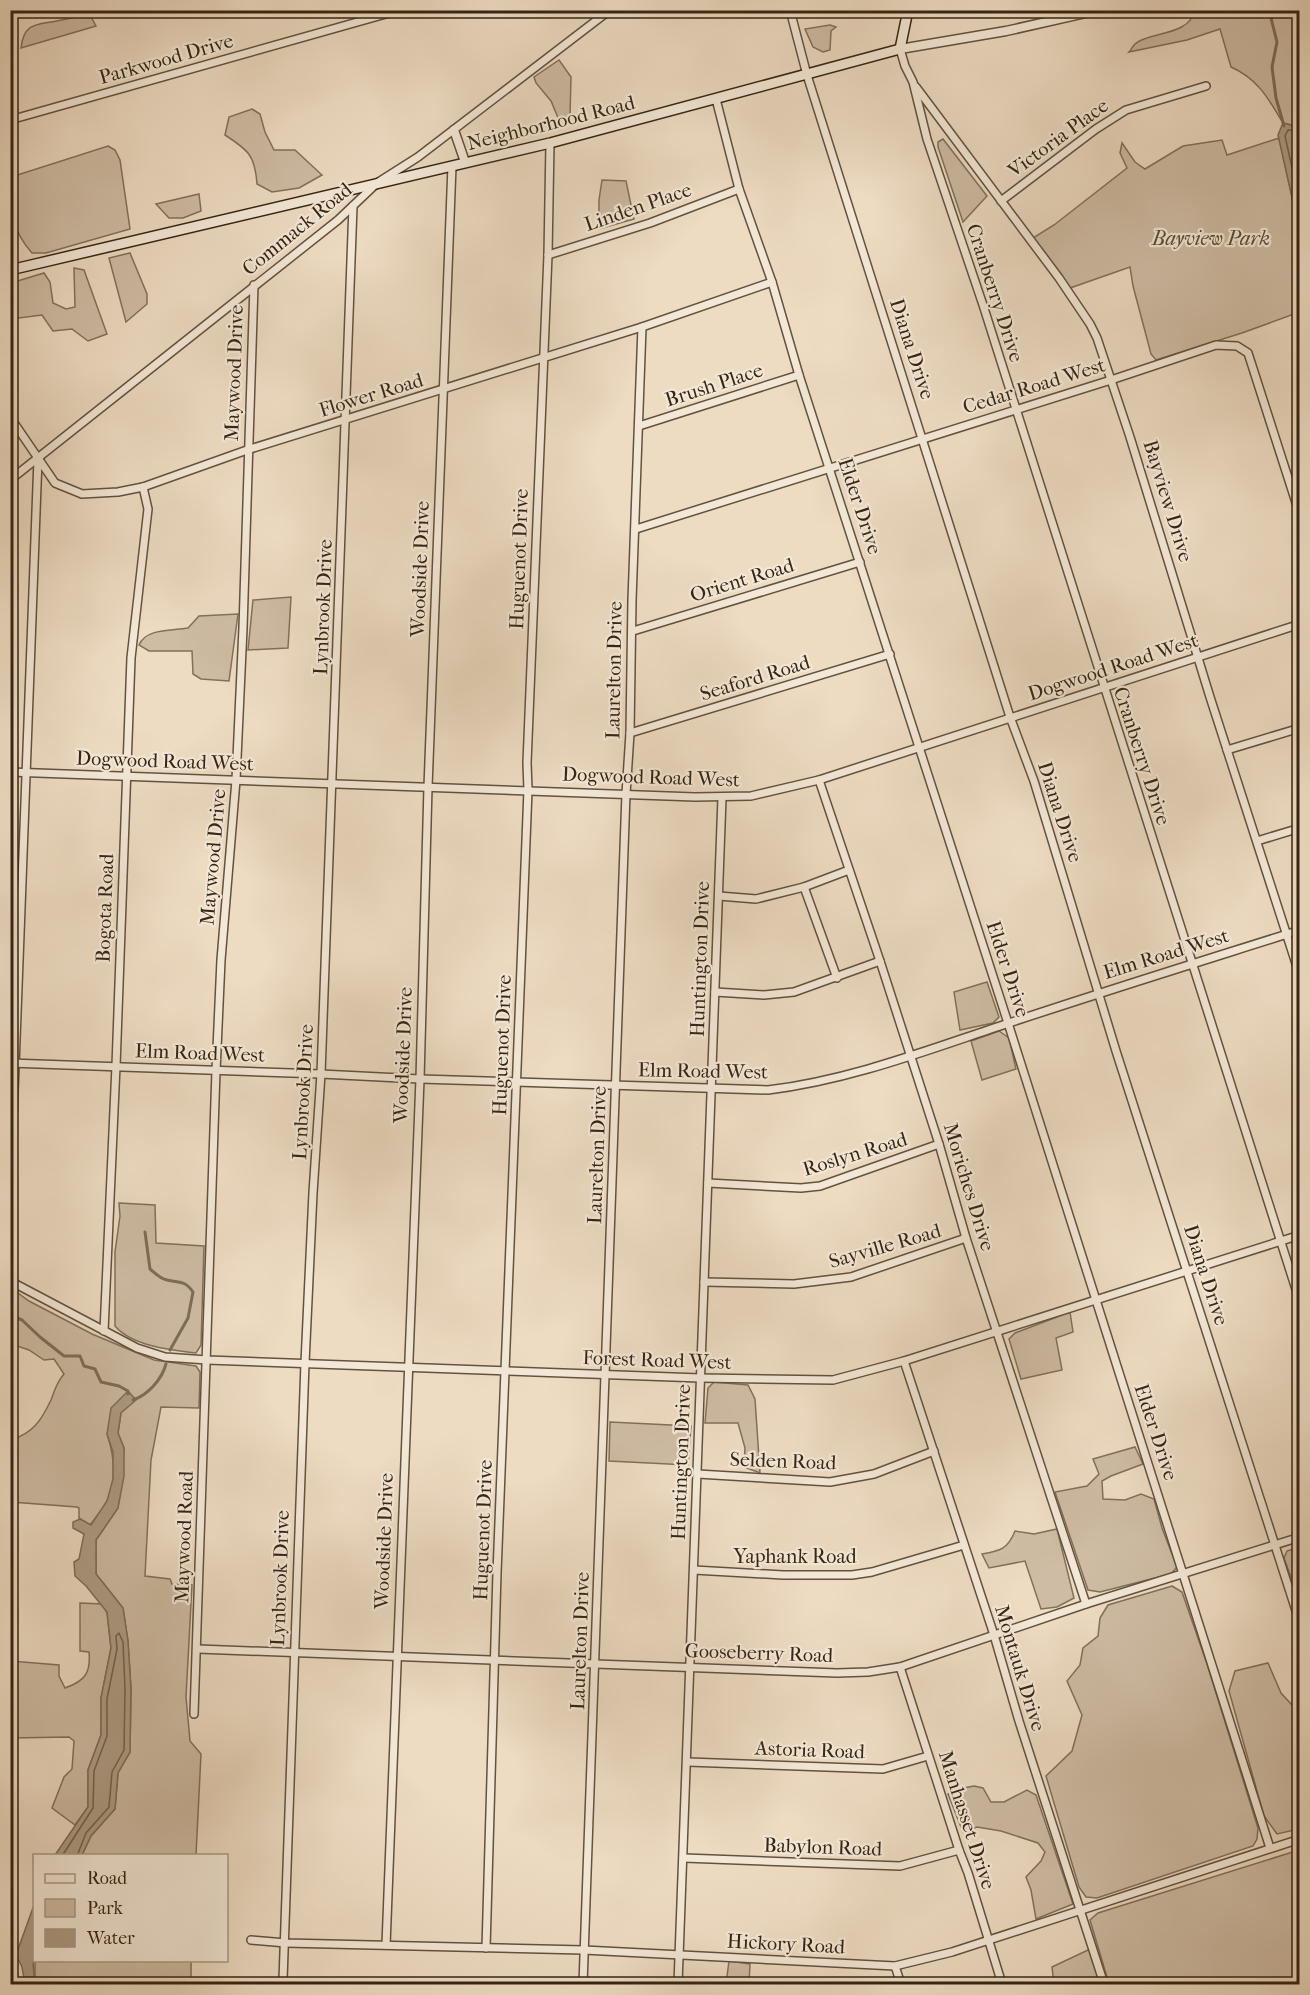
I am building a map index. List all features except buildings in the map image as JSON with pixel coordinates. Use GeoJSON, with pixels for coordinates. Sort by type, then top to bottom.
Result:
{"type":"FeatureCollection","features":[{"type":"Feature","properties":{"kind":"main road"},"geometry":{"type":"LineString","coordinates":[[900,49],[908,10]]}},
{"type":"Feature","properties":{"kind":"main road","name":"Neighborhood Road"},"geometry":{"type":"LineString","coordinates":[[10,270],[550,143],[900,49]]}},
{"type":"Feature","properties":{"kind":"street","name":"Parkwood Drive"},"geometry":{"type":"LineString","coordinates":[[10,120],[400,10]]}},
{"type":"Feature","properties":{"kind":"street","name":"Commack Road"},"geometry":{"type":"LineString","coordinates":[[10,480],[353,206],[377,183],[418,157],[610,10]]}},
{"type":"Feature","properties":{"kind":"street","name":"Diana Drive"},"geometry":{"type":"LineString","coordinates":[[790,10],[807,75],[1010,717],[1034,781],[1116,1051],[1299,1623]]}},
{"type":"Feature","properties":{"kind":"street","name":"Neighborhood Road"},"geometry":{"type":"LineString","coordinates":[[900,49],[1006,31],[1100,10]]}},
{"type":"Feature","properties":{"kind":"street","name":"Cranberry Drive"},"geometry":{"type":"LineString","coordinates":[[900,49],[904,66],[913,82],[927,140],[983,306],[1299,1302]]}},
{"type":"Feature","properties":{"kind":"street","name":"Bayview Drive"},"geometry":{"type":"LineString","coordinates":[[913,82],[1059,278],[1090,324],[1130,436],[1299,976]]}},
{"type":"Feature","properties":{"kind":"street","name":"Victoria Place"},"geometry":{"type":"LineString","coordinates":[[1001,201],[1096,129],[1126,110],[1206,86]]}},
{"type":"Feature","properties":{"kind":"street","name":"Elder Drive"},"geometry":{"type":"LineString","coordinates":[[716,99],[739,189],[772,282],[799,375],[831,469],[1270,1848]]}},
{"type":"Feature","properties":{"kind":"street"},"geometry":{"type":"LineString","coordinates":[[454,130],[465,162]]}},
{"type":"Feature","properties":{"kind":"street","name":"Huguenot Drive"},"geometry":{"type":"LineString","coordinates":[[486,1948],[497,1585],[528,790],[527,763],[548,255],[550,143]]}},
{"type":"Feature","properties":{"kind":"street","name":"Woodside Drive"},"geometry":{"type":"LineString","coordinates":[[386,1945],[420,1080],[428,787],[452,166]]}},
{"type":"Feature","properties":{"kind":"street","name":"Linden Place"},"geometry":{"type":"LineString","coordinates":[[548,255],[650,223],[739,189]]}},
{"type":"Feature","properties":{"kind":"street","name":"Lynbrook Drive"},"geometry":{"type":"LineString","coordinates":[[284,1980],[305,1363],[321,1074],[353,206]]}},
{"type":"Feature","properties":{"kind":"street","name":"Flower Road"},"geometry":{"type":"LineString","coordinates":[[10,417],[55,483],[82,494],[118,492],[143,487],[248,450],[642,327],[772,282]]}},
{"type":"Feature","properties":{"kind":"street","name":"Maywood Drive"},"geometry":{"type":"LineString","coordinates":[[207,1360],[221,960],[236,780],[243,628],[254,285]]}},
{"type":"Feature","properties":{"kind":"street","name":"Laurelton Drive"},"geometry":{"type":"LineString","coordinates":[[583,1984],[630,733],[632,600],[642,327]]}},
{"type":"Feature","properties":{"kind":"street","name":"Cedar Road West"},"geometry":{"type":"LineString","coordinates":[[636,529],[1216,345],[1237,346],[1248,353],[1299,515]]}},
{"type":"Feature","properties":{"kind":"street","name":"Brush Place"},"geometry":{"type":"LineString","coordinates":[[639,426],[799,375]]}},
{"type":"Feature","properties":{"kind":"street"},"geometry":{"type":"LineString","coordinates":[[10,1198],[38,459]]}},
{"type":"Feature","properties":{"kind":"street","name":"Bogota Road"},"geometry":{"type":"LineString","coordinates":[[104,1331],[131,658],[146,533],[147,509],[143,487]]}},
{"type":"Feature","properties":{"kind":"street","name":"Orient Road"},"geometry":{"type":"LineString","coordinates":[[633,631],[860,562]]}},
{"type":"Feature","properties":{"kind":"street","name":"Dogwood Road West"},"geometry":{"type":"LineString","coordinates":[[10,772],[722,798],[751,796],[819,780],[1299,624]]}},
{"type":"Feature","properties":{"kind":"street","name":"Seaford Road"},"geometry":{"type":"LineString","coordinates":[[630,733],[890,654]]}},
{"type":"Feature","properties":{"kind":"street"},"geometry":{"type":"LineString","coordinates":[[1227,750],[1299,728]]}},
{"type":"Feature","properties":{"kind":"street","name":"Moriches Drive"},"geometry":{"type":"LineString","coordinates":[[819,780],[880,961],[939,1144],[966,1239],[1086,1604]]}},
{"type":"Feature","properties":{"kind":"street","name":"Huntington Drive"},"geometry":{"type":"LineString","coordinates":[[678,1984],[722,798]]}},
{"type":"Feature","properties":{"kind":"street"},"geometry":{"type":"LineString","coordinates":[[1257,842],[1299,828]]}},
{"type":"Feature","properties":{"kind":"street"},"geometry":{"type":"LineString","coordinates":[[719,897],[756,899],[804,887],[849,870]]}},
{"type":"Feature","properties":{"kind":"street"},"geometry":{"type":"LineString","coordinates":[[804,887],[837,978]]}},
{"type":"Feature","properties":{"kind":"street","name":"Elm Road West"},"geometry":{"type":"LineString","coordinates":[[14,1063],[321,1074],[420,1080],[768,1090],[800,1086],[910,1056],[1299,930]]}},
{"type":"Feature","properties":{"kind":"street"},"geometry":{"type":"LineString","coordinates":[[715,992],[778,995],[794,992],[880,961]]}},
{"type":"Feature","properties":{"kind":"street","name":"Roslyn Road"},"geometry":{"type":"LineString","coordinates":[[708,1184],[801,1188],[820,1186],[939,1144]]}},
{"type":"Feature","properties":{"kind":"street","name":"Forest Road West"},"geometry":{"type":"LineString","coordinates":[[10,1281],[137,1348],[165,1357],[700,1378],[832,1380],[904,1361],[1299,1235]]}},
{"type":"Feature","properties":{"kind":"street","name":"Sayville Road"},"geometry":{"type":"LineString","coordinates":[[704,1282],[794,1284],[851,1277],[966,1239]]}},
{"type":"Feature","properties":{"kind":"street","name":"Maywood Road"},"geometry":{"type":"LineString","coordinates":[[195,1714],[207,1360]]}},
{"type":"Feature","properties":{"kind":"street","name":"Montauk Drive"},"geometry":{"type":"LineString","coordinates":[[904,1361],[994,1635],[1019,1721],[1082,1910],[1104,1984]]}},
{"type":"Feature","properties":{"kind":"street","name":"Selden Road"},"geometry":{"type":"LineString","coordinates":[[698,1474],[830,1482],[874,1474],[934,1451]]}},
{"type":"Feature","properties":{"kind":"street","name":"Gooseberry Road"},"geometry":{"type":"LineString","coordinates":[[198,1649],[837,1673],[868,1672],[900,1666],[1299,1537]]}},
{"type":"Feature","properties":{"kind":"street","name":"Yaphank Road"},"geometry":{"type":"LineString","coordinates":[[694,1570],[783,1575],[852,1575],[872,1572],[964,1545]]}},
{"type":"Feature","properties":{"kind":"street","name":"Manhasset Drive"},"geometry":{"type":"LineString","coordinates":[[900,1666],[1002,1984]]}},
{"type":"Feature","properties":{"kind":"street","name":"Astoria Road"},"geometry":{"type":"LineString","coordinates":[[688,1762],[883,1770],[928,1756]]}},
{"type":"Feature","properties":{"kind":"street","name":"Hickory Road"},"geometry":{"type":"LineString","coordinates":[[252,1941],[584,1950],[895,1966],[952,1952],[1299,1839]]}},
{"type":"Feature","properties":{"kind":"street","name":"Babylon Road"},"geometry":{"type":"LineString","coordinates":[[684,1858],[900,1866],[959,1850]]}},
{"type":"Feature","properties":{"kind":"street"},"geometry":{"type":"LineString","coordinates":[[895,1966],[901,1984]]}},
{"type":"Feature","properties":{"kind":"green space"},"geometry":{"type":"Polygon","coordinates":[[[1194,11],[1299,11],[1299,127],[1283,123],[1267,97],[1255,83],[1231,67],[1220,29],[1187,40],[1129,52],[1141,40],[1185,25],[1191,19],[1194,11]]]}},
{"type":"Feature","properties":{"kind":"green space"},"geometry":{"type":"Polygon","coordinates":[[[90,15],[96,26],[21,48],[25,33],[33,26],[90,15]]]}},
{"type":"Feature","properties":{"kind":"green space"},"geometry":{"type":"Polygon","coordinates":[[[830,25],[836,27],[831,31],[830,50],[823,52],[813,47],[805,29],[830,25]]]}},
{"type":"Feature","properties":{"kind":"green space"},"geometry":{"type":"Polygon","coordinates":[[[559,60],[571,77],[570,116],[559,120],[551,101],[536,83],[534,77],[559,60]]]}},
{"type":"Feature","properties":{"kind":"green space"},"geometry":{"type":"Polygon","coordinates":[[[252,109],[260,114],[265,132],[274,150],[295,150],[322,175],[299,188],[272,192],[257,184],[249,154],[225,135],[229,117],[252,109]]]}},
{"type":"Feature","properties":{"kind":"green space","name":"Bayview Park"},"geometry":{"type":"Polygon","coordinates":[[[1279,138],[1294,206],[1299,269],[1297,313],[1156,360],[1151,354],[1130,267],[1070,288],[1033,238],[1054,225],[1127,168],[1120,153],[1122,143],[1135,162],[1145,169],[1183,146],[1222,140],[1227,155],[1279,138]]]}},
{"type":"Feature","properties":{"kind":"green space"},"geometry":{"type":"Polygon","coordinates":[[[943,139],[987,196],[963,222],[938,147],[938,142],[943,139]]]}},
{"type":"Feature","properties":{"kind":"green space"},"geometry":{"type":"Polygon","coordinates":[[[108,146],[115,150],[120,160],[130,229],[46,253],[32,253],[20,236],[13,218],[11,177],[108,146]]]}},
{"type":"Feature","properties":{"kind":"green space"},"geometry":{"type":"Polygon","coordinates":[[[602,180],[626,181],[634,219],[599,229],[602,180]]]}},
{"type":"Feature","properties":{"kind":"green space"},"geometry":{"type":"Polygon","coordinates":[[[199,194],[201,211],[183,218],[169,218],[156,204],[199,194]]]}},
{"type":"Feature","properties":{"kind":"green space"},"geometry":{"type":"Polygon","coordinates":[[[130,253],[147,294],[147,304],[126,322],[109,258],[130,253]]]}},
{"type":"Feature","properties":{"kind":"green space"},"geometry":{"type":"Polygon","coordinates":[[[74,268],[84,270],[107,334],[88,341],[72,329],[53,331],[42,315],[11,319],[11,283],[44,273],[50,282],[53,303],[66,309],[75,307],[74,268]]]}},
{"type":"Feature","properties":{"kind":"green space"},"geometry":{"type":"Polygon","coordinates":[[[291,597],[288,648],[248,650],[253,600],[291,597]]]}},
{"type":"Feature","properties":{"kind":"green space"},"geometry":{"type":"Polygon","coordinates":[[[238,614],[229,681],[201,679],[193,674],[192,651],[149,651],[139,645],[142,640],[153,633],[188,628],[199,616],[238,614]]]}},
{"type":"Feature","properties":{"kind":"green space"},"geometry":{"type":"Polygon","coordinates":[[[987,982],[999,1017],[993,1023],[960,1030],[954,992],[987,982]]]}},
{"type":"Feature","properties":{"kind":"green space"},"geometry":{"type":"Polygon","coordinates":[[[999,1031],[1009,1038],[1016,1069],[982,1080],[971,1041],[999,1031]]]}},
{"type":"Feature","properties":{"kind":"green space"},"geometry":{"type":"Polygon","coordinates":[[[119,1203],[155,1205],[156,1243],[204,1246],[201,1345],[196,1353],[142,1343],[122,1333],[115,1326],[115,1252],[120,1216],[119,1203]]]}},
{"type":"Feature","properties":{"kind":"green space"},"geometry":{"type":"Polygon","coordinates":[[[11,1288],[29,1301],[92,1334],[154,1360],[196,1366],[200,1372],[199,1408],[161,1407],[151,1460],[145,1576],[170,1579],[172,1584],[192,1585],[186,1697],[190,1741],[201,1754],[196,1854],[82,1854],[91,1836],[115,1809],[118,1773],[130,1752],[131,1689],[123,1608],[96,1574],[96,1540],[118,1508],[124,1448],[118,1433],[128,1391],[107,1434],[113,1468],[110,1493],[104,1507],[90,1525],[79,1518],[77,1507],[11,1502],[11,1440],[31,1430],[40,1420],[64,1374],[54,1359],[44,1360],[29,1350],[11,1344],[11,1288]]]}},
{"type":"Feature","properties":{"kind":"green space"},"geometry":{"type":"Polygon","coordinates":[[[1070,1312],[1073,1332],[1056,1338],[1062,1370],[1021,1379],[1009,1339],[1015,1333],[1070,1312]]]}},
{"type":"Feature","properties":{"kind":"green space"},"geometry":{"type":"Polygon","coordinates":[[[714,1382],[748,1385],[755,1399],[760,1473],[744,1467],[745,1448],[738,1423],[705,1423],[708,1388],[714,1382]]]}},
{"type":"Feature","properties":{"kind":"green space"},"geometry":{"type":"Polygon","coordinates":[[[610,1422],[691,1426],[688,1465],[609,1461],[610,1422]]]}},
{"type":"Feature","properties":{"kind":"green space"},"geometry":{"type":"Polygon","coordinates":[[[1135,1447],[1143,1464],[1102,1481],[1103,1499],[1125,1500],[1141,1494],[1154,1499],[1177,1567],[1171,1574],[1100,1592],[1088,1590],[1055,1492],[1087,1486],[1099,1474],[1093,1459],[1135,1447]]]}},
{"type":"Feature","properties":{"kind":"green space"},"geometry":{"type":"Polygon","coordinates":[[[1057,1529],[1074,1598],[1057,1607],[1041,1609],[1025,1561],[989,1568],[982,1554],[1003,1548],[1015,1531],[1034,1534],[1057,1529]]]}},
{"type":"Feature","properties":{"kind":"green space"},"geometry":{"type":"Polygon","coordinates":[[[1300,1547],[1299,1599],[1284,1558],[1287,1551],[1300,1547]]]}},
{"type":"Feature","properties":{"kind":"green space"},"geometry":{"type":"Polygon","coordinates":[[[1172,1586],[1182,1592],[1207,1664],[1258,1828],[1257,1839],[1253,1846],[1097,1898],[1086,1897],[1079,1887],[1046,1776],[1072,1751],[1082,1715],[1067,1681],[1080,1665],[1083,1648],[1098,1636],[1100,1618],[1108,1605],[1172,1586]]]}},
{"type":"Feature","properties":{"kind":"green space"},"geometry":{"type":"Polygon","coordinates":[[[80,1603],[102,1604],[107,1613],[111,1648],[101,1698],[101,1735],[88,1770],[88,1807],[75,1825],[52,1808],[64,1777],[72,1769],[74,1741],[69,1737],[11,1738],[11,1661],[59,1665],[59,1676],[65,1688],[82,1679],[88,1671],[89,1652],[80,1651],[80,1603]]]}},
{"type":"Feature","properties":{"kind":"green space"},"geometry":{"type":"Polygon","coordinates":[[[1268,1663],[1281,1693],[1292,1705],[1299,1706],[1299,1829],[1277,1834],[1264,1816],[1229,1691],[1235,1671],[1268,1663]]]}},
{"type":"Feature","properties":{"kind":"green space"},"geometry":{"type":"Polygon","coordinates":[[[974,1786],[983,1788],[991,1802],[1004,1802],[1027,1790],[1036,1795],[1073,1904],[1036,1919],[1031,1890],[1026,1877],[1041,1861],[1045,1852],[1038,1843],[1001,1831],[977,1827],[963,1832],[948,1794],[958,1789],[974,1786]]]}},
{"type":"Feature","properties":{"kind":"green space"},"geometry":{"type":"Polygon","coordinates":[[[1299,1850],[1299,1984],[1109,1984],[1090,1920],[1098,1913],[1299,1850]]]}},
{"type":"Feature","properties":{"kind":"green space"},"geometry":{"type":"Polygon","coordinates":[[[1090,1949],[1100,1984],[1054,1984],[1052,1967],[1090,1949]]]}},
{"type":"Feature","properties":{"kind":"green space"},"geometry":{"type":"Polygon","coordinates":[[[729,1961],[750,1964],[749,1984],[726,1984],[729,1961]]]}},
{"type":"Feature","properties":{"kind":"green space"},"geometry":{"type":"Polygon","coordinates":[[[35,1962],[191,1962],[191,1984],[35,1984],[35,1962]]]}},
{"type":"Feature","properties":{"kind":"water"},"geometry":{"type":"Polygon","coordinates":[[[1283,123],[1299,127],[1299,265],[1294,206],[1278,135],[1283,123]]]}},
{"type":"Feature","properties":{"kind":"water"},"geometry":{"type":"Polygon","coordinates":[[[128,1391],[136,1400],[121,1413],[118,1433],[124,1448],[124,1476],[118,1508],[96,1540],[96,1574],[123,1608],[131,1689],[130,1752],[118,1773],[115,1809],[91,1836],[82,1854],[56,1854],[88,1807],[88,1770],[101,1735],[101,1698],[111,1648],[107,1612],[75,1576],[74,1562],[79,1559],[84,1534],[73,1528],[73,1522],[80,1519],[91,1525],[107,1501],[113,1479],[113,1452],[107,1434],[111,1408],[128,1391]]]}},
{"type":"Feature","properties":{"kind":"water"},"geometry":{"type":"Polygon","coordinates":[[[33,1908],[35,1984],[25,1984],[22,1967],[16,1955],[33,1908]]]}},
{"type":"Feature","properties":{"kind":"waterway"},"geometry":{"type":"LineString","coordinates":[[1269,10],[1277,42],[1272,67],[1276,98],[1284,126]]}},
{"type":"Feature","properties":{"kind":"waterway"},"geometry":{"type":"LineString","coordinates":[[145,1232],[150,1269],[162,1278],[184,1284],[193,1292],[188,1318],[170,1350]]}},
{"type":"Feature","properties":{"kind":"waterway"},"geometry":{"type":"LineString","coordinates":[[10,1315],[22,1320],[64,1356],[80,1356],[84,1366],[95,1369],[101,1382],[119,1386],[128,1391],[128,1394]]}},
{"type":"Feature","properties":{"kind":"waterway"},"geometry":{"type":"LineString","coordinates":[[133,1400],[154,1386],[166,1364]]}}]}
